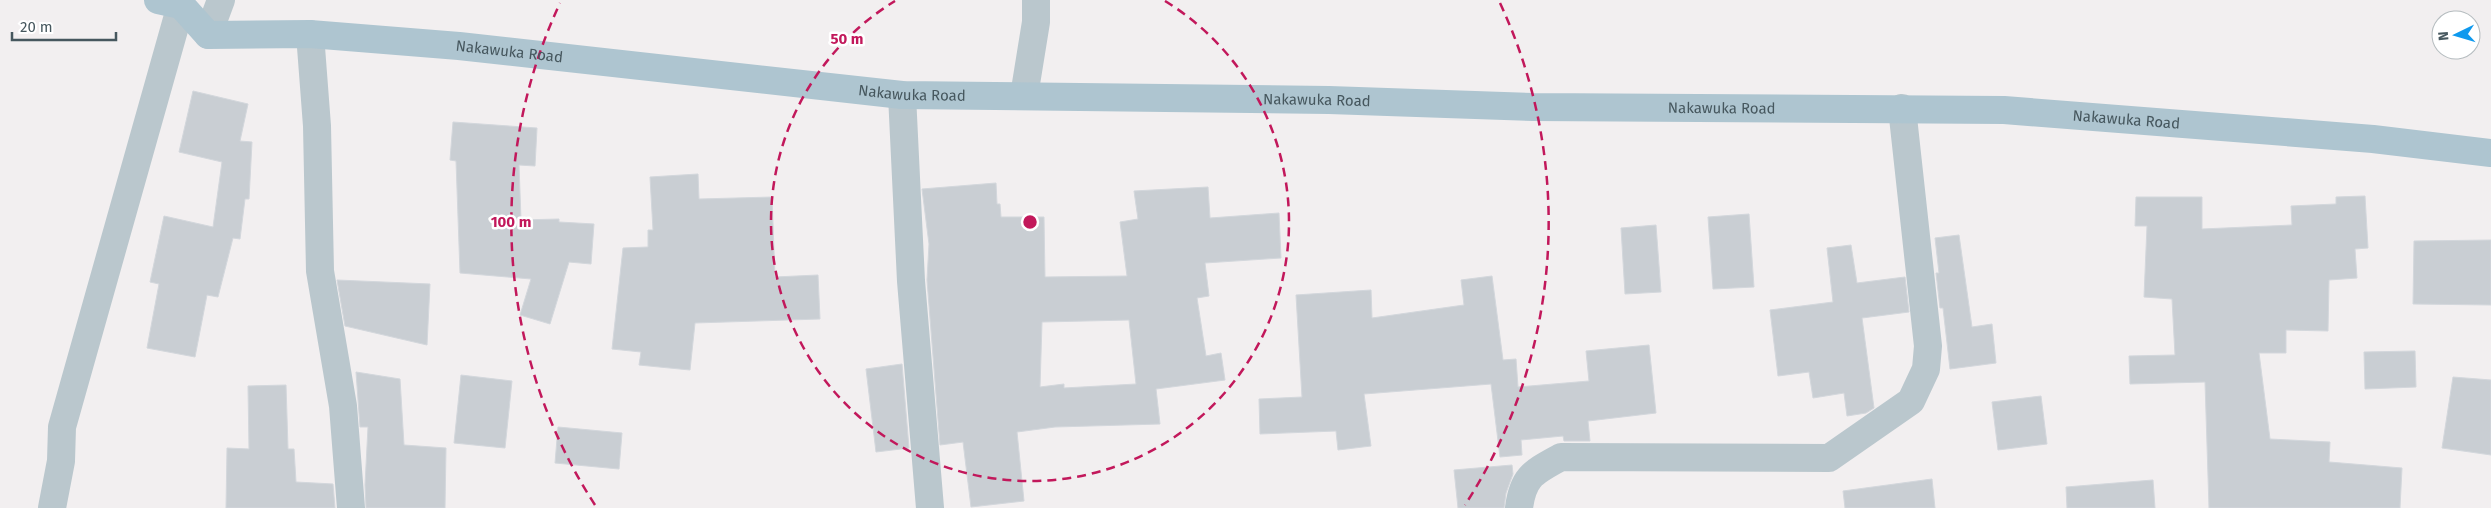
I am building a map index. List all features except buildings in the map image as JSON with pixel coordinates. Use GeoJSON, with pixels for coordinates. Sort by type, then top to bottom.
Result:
{"type":"FeatureCollection","features":[{"type":"Feature","properties":{"kind":"main road"},"geometry":{"type":"LineString","coordinates":[[169,3],[208,35]]}},
{"type":"Feature","properties":{"kind":"main road","name":"Nakawuka Road"},"geometry":{"type":"LineString","coordinates":[[208,35],[310,34],[459,46],[902,95],[1329,100],[1533,107],[2014,110],[2373,139],[2491,154]]}},
{"type":"Feature","properties":{"kind":"street"},"geometry":{"type":"LineString","coordinates":[[208,35],[221,0]]}},
{"type":"Feature","properties":{"kind":"street"},"geometry":{"type":"LineString","coordinates":[[1024,96],[1036,22],[1036,0]]}},
{"type":"Feature","properties":{"kind":"street"},"geometry":{"type":"LineString","coordinates":[[52,508],[61,461],[62,427],[169,3]]}},
{"type":"Feature","properties":{"kind":"street"},"geometry":{"type":"LineString","coordinates":[[310,34],[317,126],[320,271],[344,406],[351,508]]}},
{"type":"Feature","properties":{"kind":"street"},"geometry":{"type":"LineString","coordinates":[[902,95],[912,291],[930,508]]}},
{"type":"Feature","properties":{"kind":"street"},"geometry":{"type":"LineString","coordinates":[[1519,508],[1522,489],[1533,472],[1561,458],[1829,458],[1911,401],[1926,369],[1928,346],[1902,108]]}}]}
